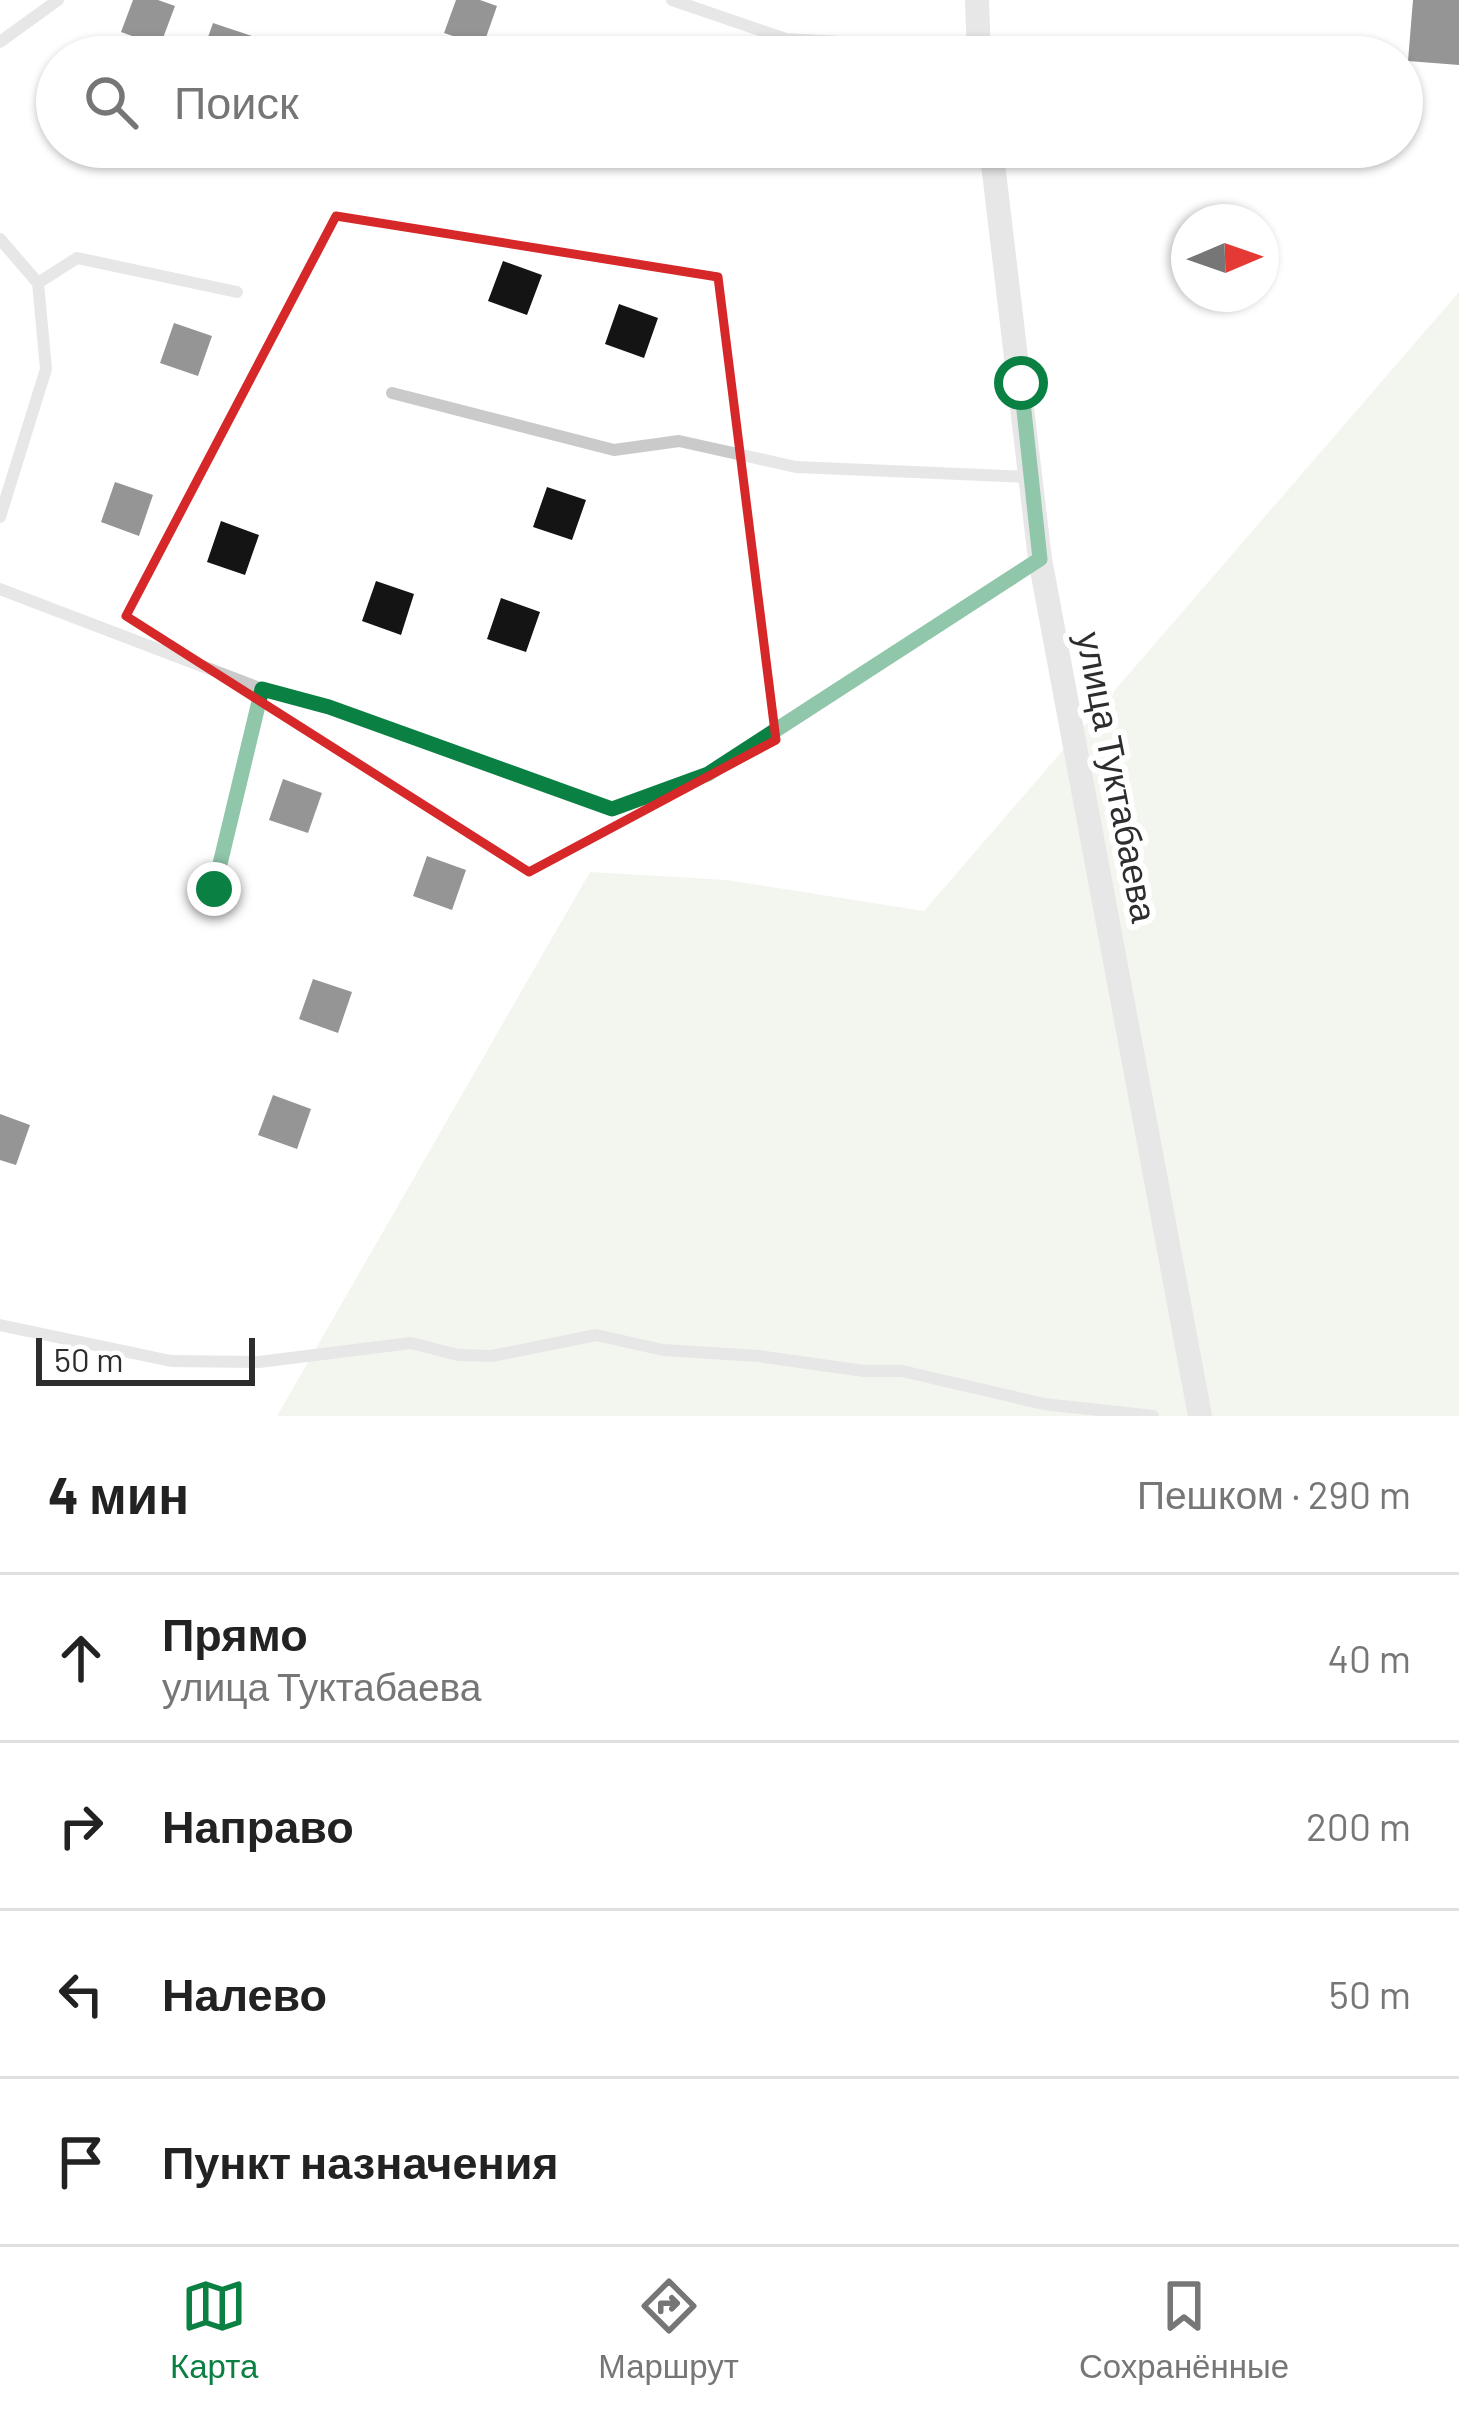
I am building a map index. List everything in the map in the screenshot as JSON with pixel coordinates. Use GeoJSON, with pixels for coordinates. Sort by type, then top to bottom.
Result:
{"type":"FeatureCollection","features":[{"type":"Feature","properties":{"kind":"street"},"geometry":{"type":"LineString","coordinates":[[977,0],[978,36]]}},
{"type":"Feature","properties":{"kind":"street","name":"улица Туктабаева"},"geometry":{"type":"LineString","coordinates":[[994,168],[1040,559],[1200,1416]]}},
{"type":"Feature","properties":{"kind":"lane"},"geometry":{"type":"LineString","coordinates":[[0,42],[58,0]]}},
{"type":"Feature","properties":{"kind":"lane"},"geometry":{"type":"LineString","coordinates":[[672,0],[777,36]]}},
{"type":"Feature","properties":{"kind":"lane"},"geometry":{"type":"LineString","coordinates":[[0,238],[38,284],[46,369],[0,517]]}},
{"type":"Feature","properties":{"kind":"lane"},"geometry":{"type":"LineString","coordinates":[[38,284],[77,258],[237,292]]}},
{"type":"Feature","properties":{"kind":"lane"},"geometry":{"type":"LineString","coordinates":[[392,393],[614,450],[679,441],[796,467],[1032,477]]}},
{"type":"Feature","properties":{"kind":"lane"},"geometry":{"type":"LineString","coordinates":[[0,589],[262,689],[329,707],[612,809],[708,774],[1040,559]]}},
{"type":"Feature","properties":{"kind":"lane"},"geometry":{"type":"LineString","coordinates":[[214,889],[262,689]]}},
{"type":"Feature","properties":{"kind":"lane"},"geometry":{"type":"LineString","coordinates":[[0,1324],[171,1360],[260,1363],[411,1343],[492,1356],[596,1335],[662,1350],[902,1371],[1043,1404],[1154,1416]]}},
{"type":"Feature","properties":{"kind":"highlighted area"},"geometry":{"type":"Polygon","coordinates":[[[336,216],[718,277],[776,740],[529,872],[126,616],[336,216]]]}},
{"type":"Feature","properties":{"kind":"green space"},"geometry":{"type":"Polygon","coordinates":[[[1459,292],[1459,1416],[277,1416],[590,872],[727,880],[924,911],[1459,292]]]}},
{"type":"Feature","properties":{"kind":"building"},"geometry":{"type":"Polygon","coordinates":[[[133,0],[175,6],[164,36],[121,32],[133,0]]]}},
{"type":"Feature","properties":{"kind":"building"},"geometry":{"type":"Polygon","coordinates":[[[456,0],[497,6],[486,36],[444,33],[456,0]]]}},
{"type":"Feature","properties":{"kind":"building"},"geometry":{"type":"Polygon","coordinates":[[[1413,0],[1459,0],[1459,65],[1423,62],[1423,36],[1410,36],[1413,0]]]}},
{"type":"Feature","properties":{"kind":"building"},"geometry":{"type":"Polygon","coordinates":[[[213,23],[252,36],[208,36],[213,23]]]}},
{"type":"Feature","properties":{"kind":"building"},"geometry":{"type":"Polygon","coordinates":[[[503,261],[542,275],[527,315],[488,301],[503,261]]]}},
{"type":"Feature","properties":{"kind":"building"},"geometry":{"type":"Polygon","coordinates":[[[619,304],[658,318],[644,358],[605,344],[619,304]]]}},
{"type":"Feature","properties":{"kind":"building"},"geometry":{"type":"Polygon","coordinates":[[[174,323],[212,336],[198,376],[160,363],[174,323]]]}},
{"type":"Feature","properties":{"kind":"building"},"geometry":{"type":"Polygon","coordinates":[[[115,482],[153,495],[139,536],[101,522],[115,482]]]}},
{"type":"Feature","properties":{"kind":"building"},"geometry":{"type":"Polygon","coordinates":[[[547,487],[586,500],[572,540],[533,527],[547,487]]]}},
{"type":"Feature","properties":{"kind":"building"},"geometry":{"type":"Polygon","coordinates":[[[221,521],[259,535],[245,575],[207,562],[221,521]]]}},
{"type":"Feature","properties":{"kind":"building"},"geometry":{"type":"Polygon","coordinates":[[[376,581],[414,594],[401,635],[362,621],[376,581]]]}},
{"type":"Feature","properties":{"kind":"building"},"geometry":{"type":"Polygon","coordinates":[[[501,598],[540,612],[526,652],[487,639],[501,598]]]}},
{"type":"Feature","properties":{"kind":"building"},"geometry":{"type":"Polygon","coordinates":[[[283,779],[322,793],[308,833],[269,820],[283,779]]]}},
{"type":"Feature","properties":{"kind":"building"},"geometry":{"type":"Polygon","coordinates":[[[427,856],[466,870],[452,910],[413,896],[427,856]]]}},
{"type":"Feature","properties":{"kind":"building"},"geometry":{"type":"Polygon","coordinates":[[[313,979],[352,992],[338,1033],[299,1019],[313,979]]]}},
{"type":"Feature","properties":{"kind":"building"},"geometry":{"type":"Polygon","coordinates":[[[273,1095],[311,1109],[297,1149],[258,1135],[273,1095]]]}},
{"type":"Feature","properties":{"kind":"building"},"geometry":{"type":"Polygon","coordinates":[[[0,1114],[30,1125],[16,1165],[0,1160],[0,1114]]]}},
{"type":"Feature","properties":{"kind":"route"},"geometry":{"type":"LineString","coordinates":[[214,889],[262,689],[329,707],[612,809],[708,774],[1040,559],[1021,383]]}}]}
